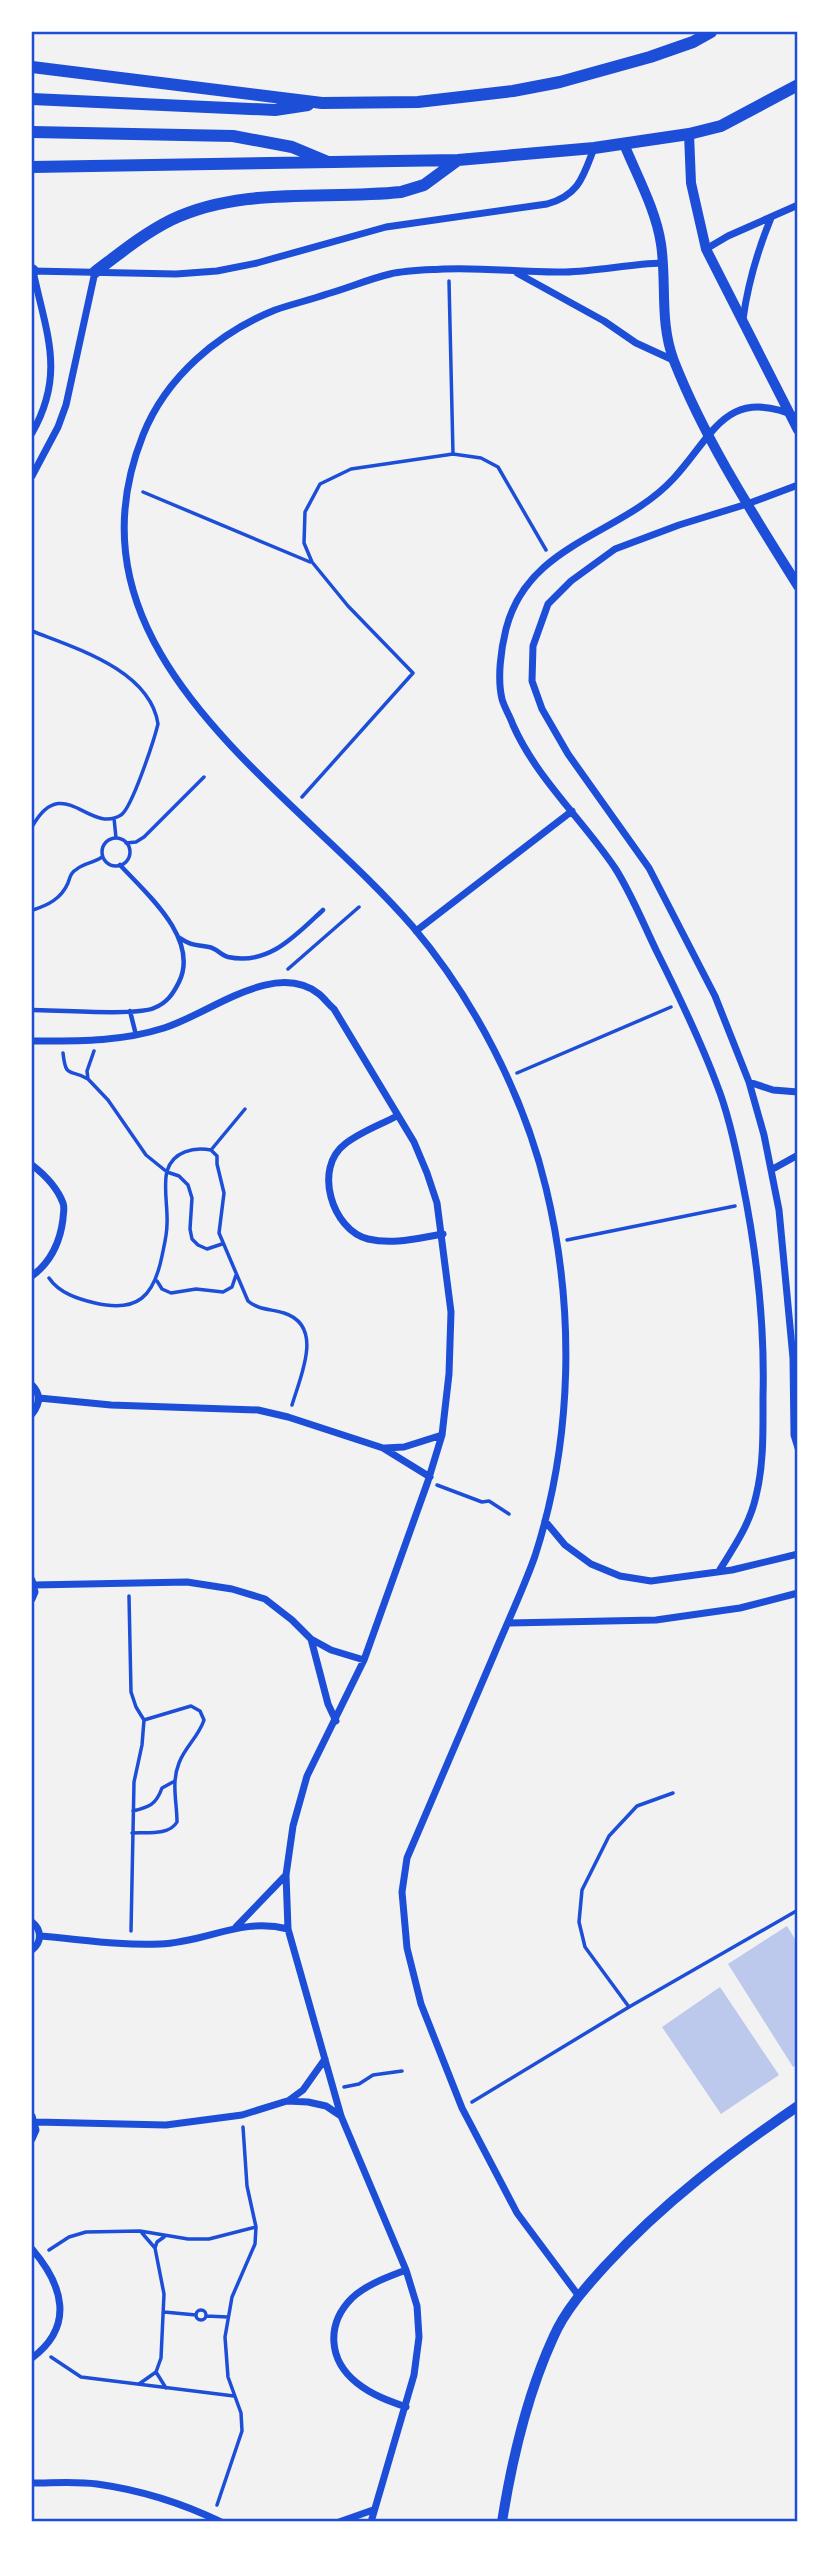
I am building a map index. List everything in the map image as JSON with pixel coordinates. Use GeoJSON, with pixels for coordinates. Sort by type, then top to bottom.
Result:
{"type":"FeatureCollection","features":[{"type":"Feature","properties":{"kind":"main road"},"geometry":{"type":"LineString","coordinates":[[32,67],[322,103],[418,102],[513,91],[560,82],[693,42],[712,32]]}},
{"type":"Feature","properties":{"kind":"main road"},"geometry":{"type":"LineString","coordinates":[[32,167],[458,160],[594,148],[689,134],[721,126],[797,85]]}},
{"type":"Feature","properties":{"kind":"main road"},"geometry":{"type":"LineString","coordinates":[[32,99],[275,110],[322,103]]}},
{"type":"Feature","properties":{"kind":"main road"},"geometry":{"type":"LineString","coordinates":[[32,132],[233,136],[292,147],[332,163]]}},
{"type":"Feature","properties":{"kind":"main road"},"geometry":{"type":"LineString","coordinates":[[95,272],[154,230],[207,206],[244,199],[401,192],[424,185],[458,160]]}},
{"type":"Feature","properties":{"kind":"street"},"geometry":{"type":"LineString","coordinates":[[689,134],[691,183],[706,249],[793,414],[797,430]]}},
{"type":"Feature","properties":{"kind":"street"},"geometry":{"type":"LineString","coordinates":[[624,144],[657,227],[663,262],[664,312],[673,360],[708,433],[797,586]]}},
{"type":"Feature","properties":{"kind":"street"},"geometry":{"type":"LineString","coordinates":[[32,433],[48,400],[52,372],[32,271],[176,274],[217,271],[257,263],[386,227],[547,204],[569,195],[578,185],[594,148]]}},
{"type":"Feature","properties":{"kind":"street"},"geometry":{"type":"LineString","coordinates":[[706,249],[738,231],[797,205]]}},
{"type":"Feature","properties":{"kind":"street"},"geometry":{"type":"LineString","coordinates":[[743,319],[747,286],[757,251],[771,218]]}},
{"type":"Feature","properties":{"kind":"street"},"geometry":{"type":"LineString","coordinates":[[578,2295],[517,2213],[461,2108],[421,2004],[407,1948],[402,1892],[407,1858],[509,1623],[545,1521],[560,1440],[566,1356],[564,1295],[557,1242],[542,1175],[528,1130],[506,1077],[466,1001],[416,931],[386,897],[245,763],[203,714],[151,638],[134,598],[124,555],[123,511],[131,467],[146,426],[170,388],[200,356],[235,330],[275,310],[393,274],[448,268],[592,271],[628,264],[663,262]]}},
{"type":"Feature","properties":{"kind":"street"},"geometry":{"type":"LineString","coordinates":[[513,271],[604,321],[636,343],[673,360]]}},
{"type":"Feature","properties":{"kind":"street"},"geometry":{"type":"LineString","coordinates":[[32,476],[58,427],[66,405],[95,272]]}},
{"type":"Feature","properties":{"kind":"street"},"geometry":{"type":"LineString","coordinates":[[719,1571],[744,1531],[756,1496],[762,1447],[763,1312],[755,1247],[736,1149],[719,1087],[682,1002],[616,870],[523,747],[502,699],[501,667],[506,628],[522,588],[551,560],[664,490],[721,419],[741,410],[763,407],[793,414]]}},
{"type":"Feature","properties":{"kind":"street"},"geometry":{"type":"LineString","coordinates":[[797,485],[615,550],[571,580],[548,604],[533,646],[532,681],[542,709],[568,754],[649,868],[715,996],[749,1082],[779,1210],[795,1357],[794,1435],[797,1448]]}},
{"type":"Feature","properties":{"kind":"street"},"geometry":{"type":"LineString","coordinates":[[416,931],[572,811]]}},
{"type":"Feature","properties":{"kind":"street"},"geometry":{"type":"LineString","coordinates":[[32,1041],[99,1041],[136,1035],[166,1027],[273,982],[297,983],[318,993],[334,1009],[414,1142],[437,1203],[451,1312],[449,1374],[442,1435],[429,1479],[364,1660],[307,1776],[293,1826],[286,1875],[288,1929],[341,2116],[406,2270],[417,2306],[419,2337],[414,2375],[407,2407],[371,2522]]}},
{"type":"Feature","properties":{"kind":"street"},"geometry":{"type":"LineString","coordinates":[[749,1082],[773,1090],[797,1092]]}},
{"type":"Feature","properties":{"kind":"street"},"geometry":{"type":"LineString","coordinates":[[397,1116],[343,1144],[330,1164],[328,1184],[337,1210],[349,1230],[366,1239],[388,1242],[443,1234]]}},
{"type":"Feature","properties":{"kind":"street"},"geometry":{"type":"LineString","coordinates":[[771,1170],[797,1155]]}},
{"type":"Feature","properties":{"kind":"street"},"geometry":{"type":"LineString","coordinates":[[32,1165],[52,1182],[64,1205],[61,1230],[54,1253],[43,1268],[32,1276]]}},
{"type":"Feature","properties":{"kind":"street"},"geometry":{"type":"LineString","coordinates":[[32,1385],[39,1398],[32,1414]]}},
{"type":"Feature","properties":{"kind":"street"},"geometry":{"type":"LineString","coordinates":[[39,1398],[111,1405],[258,1410],[383,1448],[429,1479]]}},
{"type":"Feature","properties":{"kind":"street"},"geometry":{"type":"LineString","coordinates":[[383,1448],[404,1447],[442,1435]]}},
{"type":"Feature","properties":{"kind":"street"},"geometry":{"type":"LineString","coordinates":[[545,1521],[565,1545],[591,1564],[620,1576],[652,1581],[719,1571],[797,1554]]}},
{"type":"Feature","properties":{"kind":"street"},"geometry":{"type":"LineString","coordinates":[[32,1599],[33,1582],[187,1582],[232,1590],[265,1600],[292,1620],[311,1639],[331,1650],[364,1660]]}},
{"type":"Feature","properties":{"kind":"street"},"geometry":{"type":"LineString","coordinates":[[509,1623],[656,1620],[740,1608],[797,1593]]}},
{"type":"Feature","properties":{"kind":"street"},"geometry":{"type":"LineString","coordinates":[[311,1639],[328,1704],[336,1721]]}},
{"type":"Feature","properties":{"kind":"street"},"geometry":{"type":"LineString","coordinates":[[236,1927],[271,1894],[286,1875]]}},
{"type":"Feature","properties":{"kind":"street"},"geometry":{"type":"LineString","coordinates":[[32,1922],[40,1936],[39,1942],[32,1950]]}},
{"type":"Feature","properties":{"kind":"street"},"geometry":{"type":"LineString","coordinates":[[40,1936],[158,1944],[184,1942],[253,1924],[288,1929]]}},
{"type":"Feature","properties":{"kind":"street"},"geometry":{"type":"LineString","coordinates":[[32,2138],[36,2130],[34,2119],[166,2125],[242,2115],[287,2101],[303,2090],[325,2059]]}},
{"type":"Feature","properties":{"kind":"street"},"geometry":{"type":"LineString","coordinates":[[287,2101],[326,2106],[341,2116]]}},
{"type":"Feature","properties":{"kind":"street"},"geometry":{"type":"LineString","coordinates":[[502,2522],[510,2470],[527,2409],[553,2337],[578,2295],[629,2240],[691,2184],[797,2106]]}},
{"type":"Feature","properties":{"kind":"street"},"geometry":{"type":"LineString","coordinates":[[32,2249],[60,2294],[60,2312],[55,2333],[32,2358]]}},
{"type":"Feature","properties":{"kind":"street"},"geometry":{"type":"LineString","coordinates":[[406,2270],[374,2283],[354,2297],[342,2311],[333,2329],[333,2350],[343,2368],[356,2382],[378,2396],[407,2407]]}},
{"type":"Feature","properties":{"kind":"street"},"geometry":{"type":"LineString","coordinates":[[32,2483],[95,2484],[138,2492],[170,2500],[221,2522]]}},
{"type":"Feature","properties":{"kind":"street"},"geometry":{"type":"LineString","coordinates":[[339,2522],[373,2510]]}},
{"type":"Feature","properties":{"kind":"lane"},"geometry":{"type":"LineString","coordinates":[[32,1010],[153,1009],[172,996],[183,975],[183,956],[178,937],[170,919],[120,865]]}},
{"type":"Feature","properties":{"kind":"lane"},"geometry":{"type":"LineString","coordinates":[[178,937],[192,945],[208,946],[230,957],[261,957],[284,947],[323,910]]}},
{"type":"Feature","properties":{"kind":"lane"},"geometry":{"type":"LineString","coordinates":[[130,1011],[136,1035]]}},
{"type":"Feature","properties":{"kind":"path"},"geometry":{"type":"LineString","coordinates":[[448,268],[453,454]]}},
{"type":"Feature","properties":{"kind":"path"},"geometry":{"type":"LineString","coordinates":[[293,807],[413,673],[348,606],[312,562],[304,544],[305,512],[320,484],[351,469],[453,454],[481,458],[498,467],[551,560]]}},
{"type":"Feature","properties":{"kind":"path"},"geometry":{"type":"LineString","coordinates":[[128,486],[312,562]]}},
{"type":"Feature","properties":{"kind":"path"},"geometry":{"type":"LineString","coordinates":[[32,631],[103,659],[150,701],[158,724],[127,810],[114,818],[100,818],[61,803],[52,804],[44,809],[32,827]]}},
{"type":"Feature","properties":{"kind":"path"},"geometry":{"type":"LineString","coordinates":[[33,910],[47,906],[59,897],[70,875],[78,868],[97,862],[102,857],[103,846],[111,839],[136,842],[144,837],[204,777]]}},
{"type":"Feature","properties":{"kind":"path"},"geometry":{"type":"LineString","coordinates":[[114,818],[116,838]]}},
{"type":"Feature","properties":{"kind":"path"},"geometry":{"type":"LineString","coordinates":[[102,857],[110,865],[120,865],[128,858],[129,847],[126,842]]}},
{"type":"Feature","properties":{"kind":"path"},"geometry":{"type":"LineString","coordinates":[[273,982],[359,907]]}},
{"type":"Feature","properties":{"kind":"path"},"geometry":{"type":"LineString","coordinates":[[506,1077],[682,1002]]}},
{"type":"Feature","properties":{"kind":"path"},"geometry":{"type":"LineString","coordinates":[[62,1041],[65,1069],[69,1074],[88,1079],[108,1100],[146,1155],[188,1185],[192,1198],[192,1238],[207,1249],[222,1244]]}},
{"type":"Feature","properties":{"kind":"path"},"geometry":{"type":"LineString","coordinates":[[88,1079],[89,1062],[99,1041]]}},
{"type":"Feature","properties":{"kind":"path"},"geometry":{"type":"LineString","coordinates":[[211,1150],[245,1110]]}},
{"type":"Feature","properties":{"kind":"path"},"geometry":{"type":"LineString","coordinates":[[43,1268],[54,1285],[75,1298],[99,1304],[125,1304],[136,1302],[146,1295],[157,1280],[167,1227],[167,1172],[172,1162],[189,1150],[211,1150],[217,1156],[216,1164],[223,1193],[219,1233],[248,1301],[253,1306],[287,1314],[299,1323],[306,1335],[308,1350],[288,1417]]}},
{"type":"Feature","properties":{"kind":"path"},"geometry":{"type":"LineString","coordinates":[[557,1242],[747,1204]]}},
{"type":"Feature","properties":{"kind":"path"},"geometry":{"type":"LineString","coordinates":[[157,1280],[162,1289],[171,1293],[196,1289],[222,1292],[232,1287],[236,1275]]}},
{"type":"Feature","properties":{"kind":"path"},"geometry":{"type":"LineString","coordinates":[[429,1479],[473,1499],[489,1502],[509,1514]]}},
{"type":"Feature","properties":{"kind":"path"},"geometry":{"type":"LineString","coordinates":[[129,1584],[131,1692],[144,1720],[134,1782],[131,1943]]}},
{"type":"Feature","properties":{"kind":"path"},"geometry":{"type":"LineString","coordinates":[[132,1833],[167,1831],[174,1828],[177,1816],[174,1782],[179,1763],[188,1745],[201,1730],[204,1720],[200,1711],[191,1706],[144,1720]]}},
{"type":"Feature","properties":{"kind":"path"},"geometry":{"type":"LineString","coordinates":[[133,1811],[158,1802],[162,1788],[174,1782]]}},
{"type":"Feature","properties":{"kind":"path"},"geometry":{"type":"LineString","coordinates":[[629,2007],[585,1947],[579,1922],[582,1890],[610,1836],[637,1806],[673,1793]]}},
{"type":"Feature","properties":{"kind":"path"},"geometry":{"type":"LineString","coordinates":[[461,2108],[797,1910]]}},
{"type":"Feature","properties":{"kind":"path"},"geometry":{"type":"LineString","coordinates":[[334,2089],[359,2084],[373,2075],[402,2071]]}},
{"type":"Feature","properties":{"kind":"path"},"geometry":{"type":"LineString","coordinates":[[213,2518],[242,2431],[241,2413],[233,2396],[225,2357],[228,2318],[239,2277],[255,2244],[256,2227],[247,2186],[242,2115]]}},
{"type":"Feature","properties":{"kind":"path"},"geometry":{"type":"LineString","coordinates":[[38,2257],[69,2236],[86,2232],[140,2231],[188,2239],[209,2239],[256,2227]]}},
{"type":"Feature","properties":{"kind":"path"},"geometry":{"type":"LineString","coordinates":[[140,2231],[155,2248]]}},
{"type":"Feature","properties":{"kind":"path"},"geometry":{"type":"LineString","coordinates":[[137,2385],[156,2372],[163,2343],[164,2294],[155,2248],[157,2242],[167,2236]]}},
{"type":"Feature","properties":{"kind":"path"},"geometry":{"type":"LineString","coordinates":[[164,2312],[196,2315],[201,2320],[206,2316],[228,2318]]}},
{"type":"Feature","properties":{"kind":"path"},"geometry":{"type":"LineString","coordinates":[[43,2349],[55,2361],[81,2377],[233,2396]]}},
{"type":"Feature","properties":{"kind":"path"},"geometry":{"type":"LineString","coordinates":[[156,2372],[166,2389]]}},
{"type":"Feature","properties":{"kind":"building"},"geometry":{"type":"Polygon","coordinates":[[[787,1926],[798,1944],[798,2064],[793,2067],[728,1964],[787,1926]]]}},
{"type":"Feature","properties":{"kind":"building"},"geometry":{"type":"Polygon","coordinates":[[[720,1987],[779,2075],[721,2114],[662,2027],[720,1987]]]}}]}
